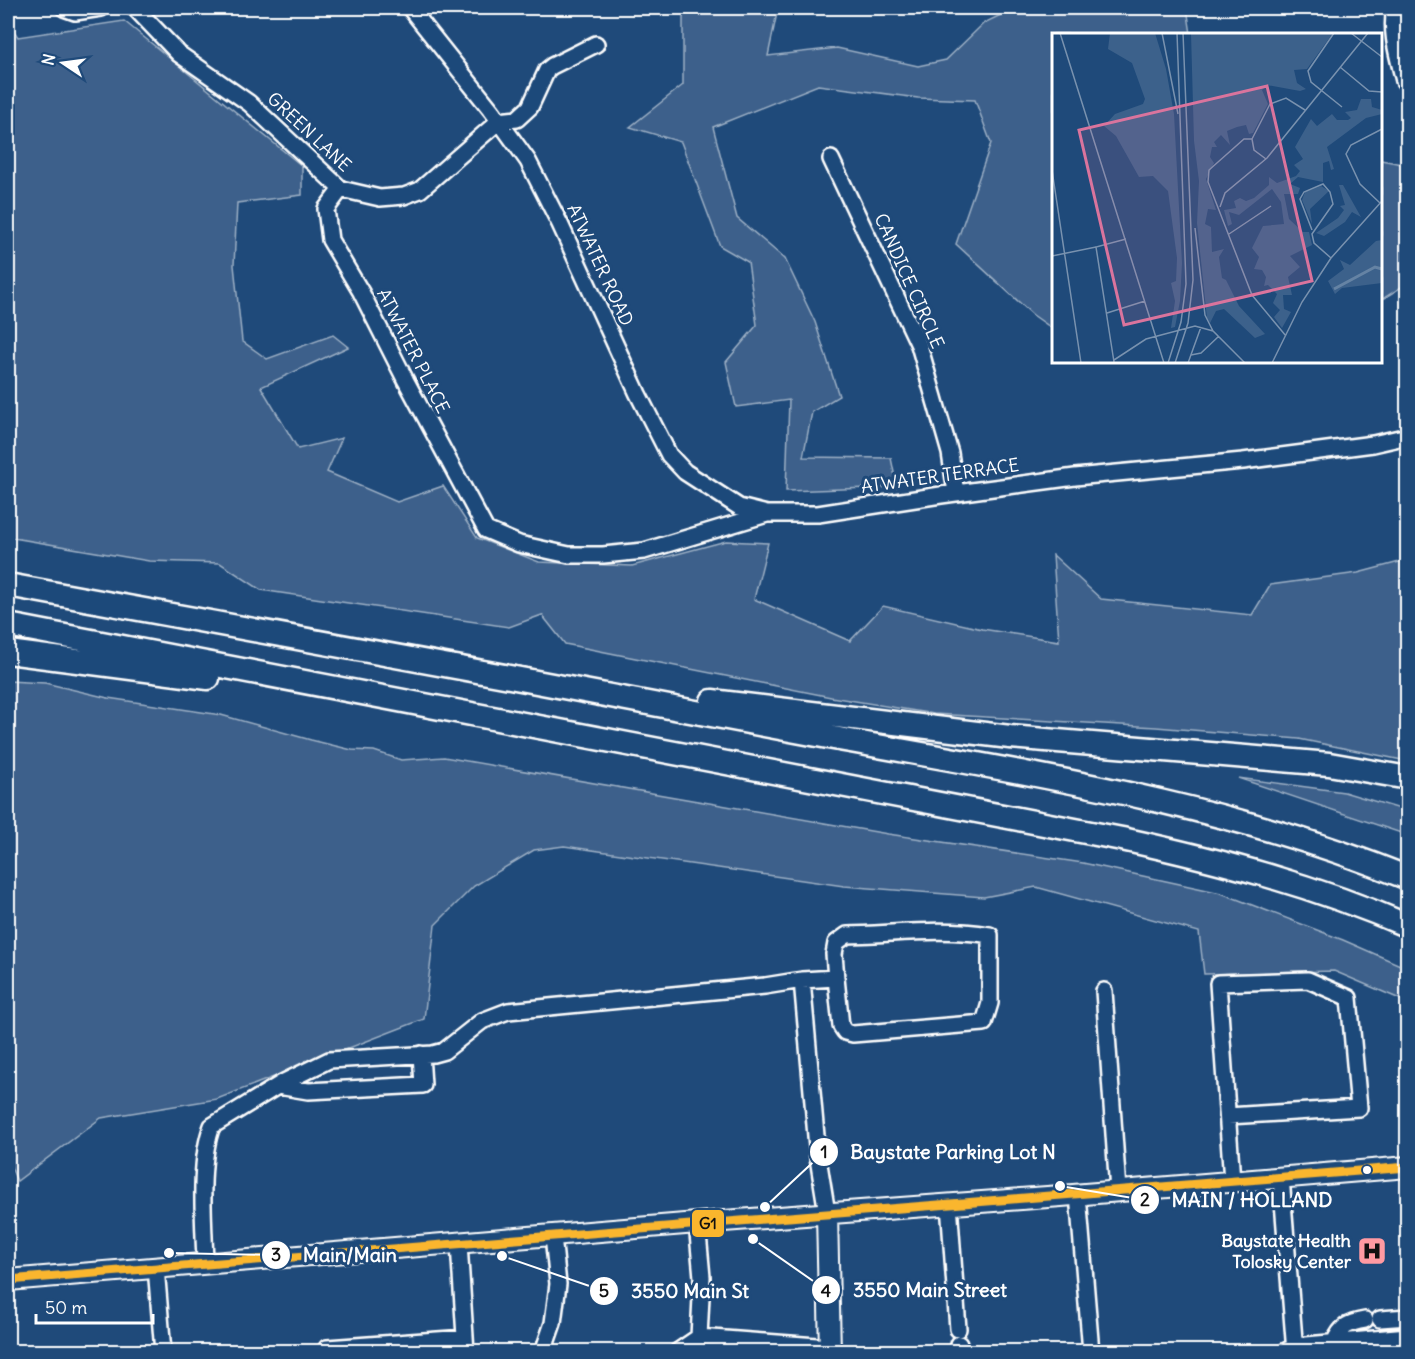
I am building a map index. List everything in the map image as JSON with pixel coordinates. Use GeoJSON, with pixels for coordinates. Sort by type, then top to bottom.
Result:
{"type":"FeatureCollection","features":[{"type":"Feature","properties":{"kind":"highway"},"geometry":{"type":"LineString","coordinates":[[8,585],[966,762],[1160,801],[1277,832],[1407,878]]}},
{"type":"Feature","properties":{"kind":"highway"},"geometry":{"type":"LineString","coordinates":[[8,625],[1149,845],[1284,881],[1407,926]]}},
{"type":"Feature","properties":{"kind":"highway"},"geometry":{"type":"LineString","coordinates":[[8,652],[106,663],[480,717]]}},
{"type":"Feature","properties":{"kind":"highway"},"geometry":{"type":"LineString","coordinates":[[495,674],[990,734],[1329,764],[1402,779]]}},
{"type":"Feature","properties":{"kind":"main road"},"geometry":{"type":"LineString","coordinates":[[8,1281],[205,1263],[1407,1167]]}},
{"type":"Feature","properties":{"kind":"main road"},"geometry":{"type":"LineString","coordinates":[[827,1213],[830,1349]]}},
{"type":"Feature","properties":{"kind":"street"},"geometry":{"type":"LineString","coordinates":[[64,8],[75,12],[101,8]]}},
{"type":"Feature","properties":{"kind":"street","name":"GREEN LANE"},"geometry":{"type":"LineString","coordinates":[[135,8],[179,54],[249,103],[341,189],[380,198],[420,190],[499,121]]}},
{"type":"Feature","properties":{"kind":"street","name":"ATWATER ROAD"},"geometry":{"type":"LineString","coordinates":[[410,8],[528,161],[669,455],[685,472],[739,507],[767,514]]}},
{"type":"Feature","properties":{"kind":"street"},"geometry":{"type":"LineString","coordinates":[[1395,8],[1392,22],[1394,37],[1404,81],[1407,84]]}},
{"type":"Feature","properties":{"kind":"street"},"geometry":{"type":"LineString","coordinates":[[499,121],[517,119],[530,107],[547,70],[552,66],[596,44]]}},
{"type":"Feature","properties":{"kind":"street","name":"CANDICE CIRCLE"},"geometry":{"type":"LineString","coordinates":[[831,159],[919,345],[950,453],[956,493]]}},
{"type":"Feature","properties":{"kind":"street","name":"ATWATER PLACE"},"geometry":{"type":"LineString","coordinates":[[341,189],[326,209],[330,240],[361,292],[486,530]]}},
{"type":"Feature","properties":{"kind":"street","name":"ATWATER TERRACE"},"geometry":{"type":"LineString","coordinates":[[486,530],[519,544],[569,555],[603,555],[644,551],[767,514],[818,514],[1075,477],[1243,461],[1373,444],[1407,436]]}},
{"type":"Feature","properties":{"kind":"street"},"geometry":{"type":"LineString","coordinates":[[970,932],[990,935],[990,1003],[984,1023],[852,1034],[845,1032],[841,1026],[836,978],[834,954],[837,943],[847,935],[970,932]]}},
{"type":"Feature","properties":{"kind":"street"},"geometry":{"type":"LineString","coordinates":[[205,1263],[204,1174],[212,1126],[305,1070],[328,1060],[444,1051],[482,1022],[508,1011],[836,978]]}},
{"type":"Feature","properties":{"kind":"street"},"geometry":{"type":"LineString","coordinates":[[802,980],[817,1149],[827,1213]]}},
{"type":"Feature","properties":{"kind":"street"},"geometry":{"type":"LineString","coordinates":[[1228,1116],[1359,1108],[1349,998],[1308,980],[1218,984],[1232,1181]]}},
{"type":"Feature","properties":{"kind":"street"},"geometry":{"type":"LineString","coordinates":[[1104,991],[1118,1191]]}},
{"type":"Feature","properties":{"kind":"street"},"geometry":{"type":"LineString","coordinates":[[278,1086],[308,1091],[423,1085],[421,1054]]}},
{"type":"Feature","properties":{"kind":"street"},"geometry":{"type":"LineString","coordinates":[[1281,1177],[1292,1350],[1334,1343],[1407,1336]]}},
{"type":"Feature","properties":{"kind":"street"},"geometry":{"type":"LineString","coordinates":[[1078,1194],[1091,1352]]}},
{"type":"Feature","properties":{"kind":"street"},"geometry":{"type":"LineString","coordinates":[[949,1204],[959,1342]]}},
{"type":"Feature","properties":{"kind":"street"},"geometry":{"type":"LineString","coordinates":[[697,1223],[702,1277],[699,1337]]}},
{"type":"Feature","properties":{"kind":"street"},"geometry":{"type":"LineString","coordinates":[[543,1352],[553,1323],[558,1284],[553,1236]]}},
{"type":"Feature","properties":{"kind":"street"},"geometry":{"type":"LineString","coordinates":[[325,1352],[327,1348],[466,1345],[459,1244]]}},
{"type":"Feature","properties":{"kind":"street"},"geometry":{"type":"LineString","coordinates":[[156,1267],[163,1352]]}},
{"type":"Feature","properties":{"kind":"street"},"geometry":{"type":"LineString","coordinates":[[1334,1343],[1339,1330],[1348,1323],[1407,1317]]}},
{"type":"Feature","properties":{"kind":"street"},"geometry":{"type":"LineString","coordinates":[[677,1352],[699,1337],[830,1349]]}},
{"type":"Feature","properties":{"kind":"shaded area"},"geometry":{"type":"Polygon","coordinates":[[[681,8],[778,8],[768,56],[837,48],[918,66],[946,60],[984,23],[1015,8],[1187,8],[1191,33],[1052,33],[1052,328],[1033,315],[956,244],[991,143],[975,100],[918,98],[818,85],[713,127],[737,218],[785,259],[815,322],[839,396],[812,412],[803,457],[891,458],[897,487],[786,491],[789,400],[736,407],[726,362],[757,325],[748,262],[720,246],[681,142],[630,127],[683,85],[683,13],[681,8]]]}},
{"type":"Feature","properties":{"kind":"shaded area"},"geometry":{"type":"Polygon","coordinates":[[[124,21],[302,166],[302,195],[237,203],[234,265],[242,341],[267,359],[333,335],[348,347],[261,387],[298,449],[342,438],[327,472],[397,502],[443,486],[477,538],[539,562],[632,566],[726,541],[768,543],[754,599],[850,641],[883,606],[982,629],[1059,641],[1053,555],[1101,599],[1252,615],[1270,585],[1358,573],[1407,560],[1407,761],[1299,739],[1156,727],[934,714],[831,697],[565,644],[542,615],[509,627],[261,590],[220,563],[149,561],[8,537],[8,22],[18,37],[124,21]]]}},
{"type":"Feature","properties":{"kind":"shaded area"},"geometry":{"type":"Polygon","coordinates":[[[1382,160],[1407,165],[1408,283],[1382,299],[1382,160]]]}},
{"type":"Feature","properties":{"kind":"shaded area"},"geometry":{"type":"Polygon","coordinates":[[[8,681],[45,683],[108,698],[221,715],[311,740],[352,750],[374,751],[401,760],[444,757],[888,834],[1083,863],[1221,893],[1343,940],[1407,968],[1407,1002],[1334,971],[1204,974],[1199,932],[1036,887],[984,897],[844,886],[564,846],[534,850],[474,886],[435,925],[424,1019],[217,1099],[101,1118],[17,1181],[8,1160],[8,681]]]}},
{"type":"Feature","properties":{"kind":"shaded area"},"geometry":{"type":"Polygon","coordinates":[[[1238,778],[1344,792],[1407,811],[1407,835],[1238,778]]]}},
{"type":"Feature","properties":{"kind":"transit line","name":"G1"},"geometry":{"type":"LineString","coordinates":[[8,1280],[1408,1167]]}},
{"type":"Feature","properties":{"kind":"place","name":"MAIN / HOLLAND"},"geometry":{"type":"Point","coordinates":[1060,1186]}},
{"type":"Feature","properties":{"kind":"place","name":"Baystate Parking Lot N"},"geometry":{"type":"Point","coordinates":[765,1207]}},
{"type":"Feature","properties":{"kind":"place","name":"3550 Main Street"},"geometry":{"type":"Point","coordinates":[753,1239]}},
{"type":"Feature","properties":{"kind":"place","name":"Baystate Health Tolosky Center"},"geometry":{"type":"Point","coordinates":[1372,1251]}},
{"type":"Feature","properties":{"kind":"place","name":"Main/Main"},"geometry":{"type":"Point","coordinates":[169,1253]}},
{"type":"Feature","properties":{"kind":"place","name":"3550 Main St"},"geometry":{"type":"Point","coordinates":[502,1256]}}]}
